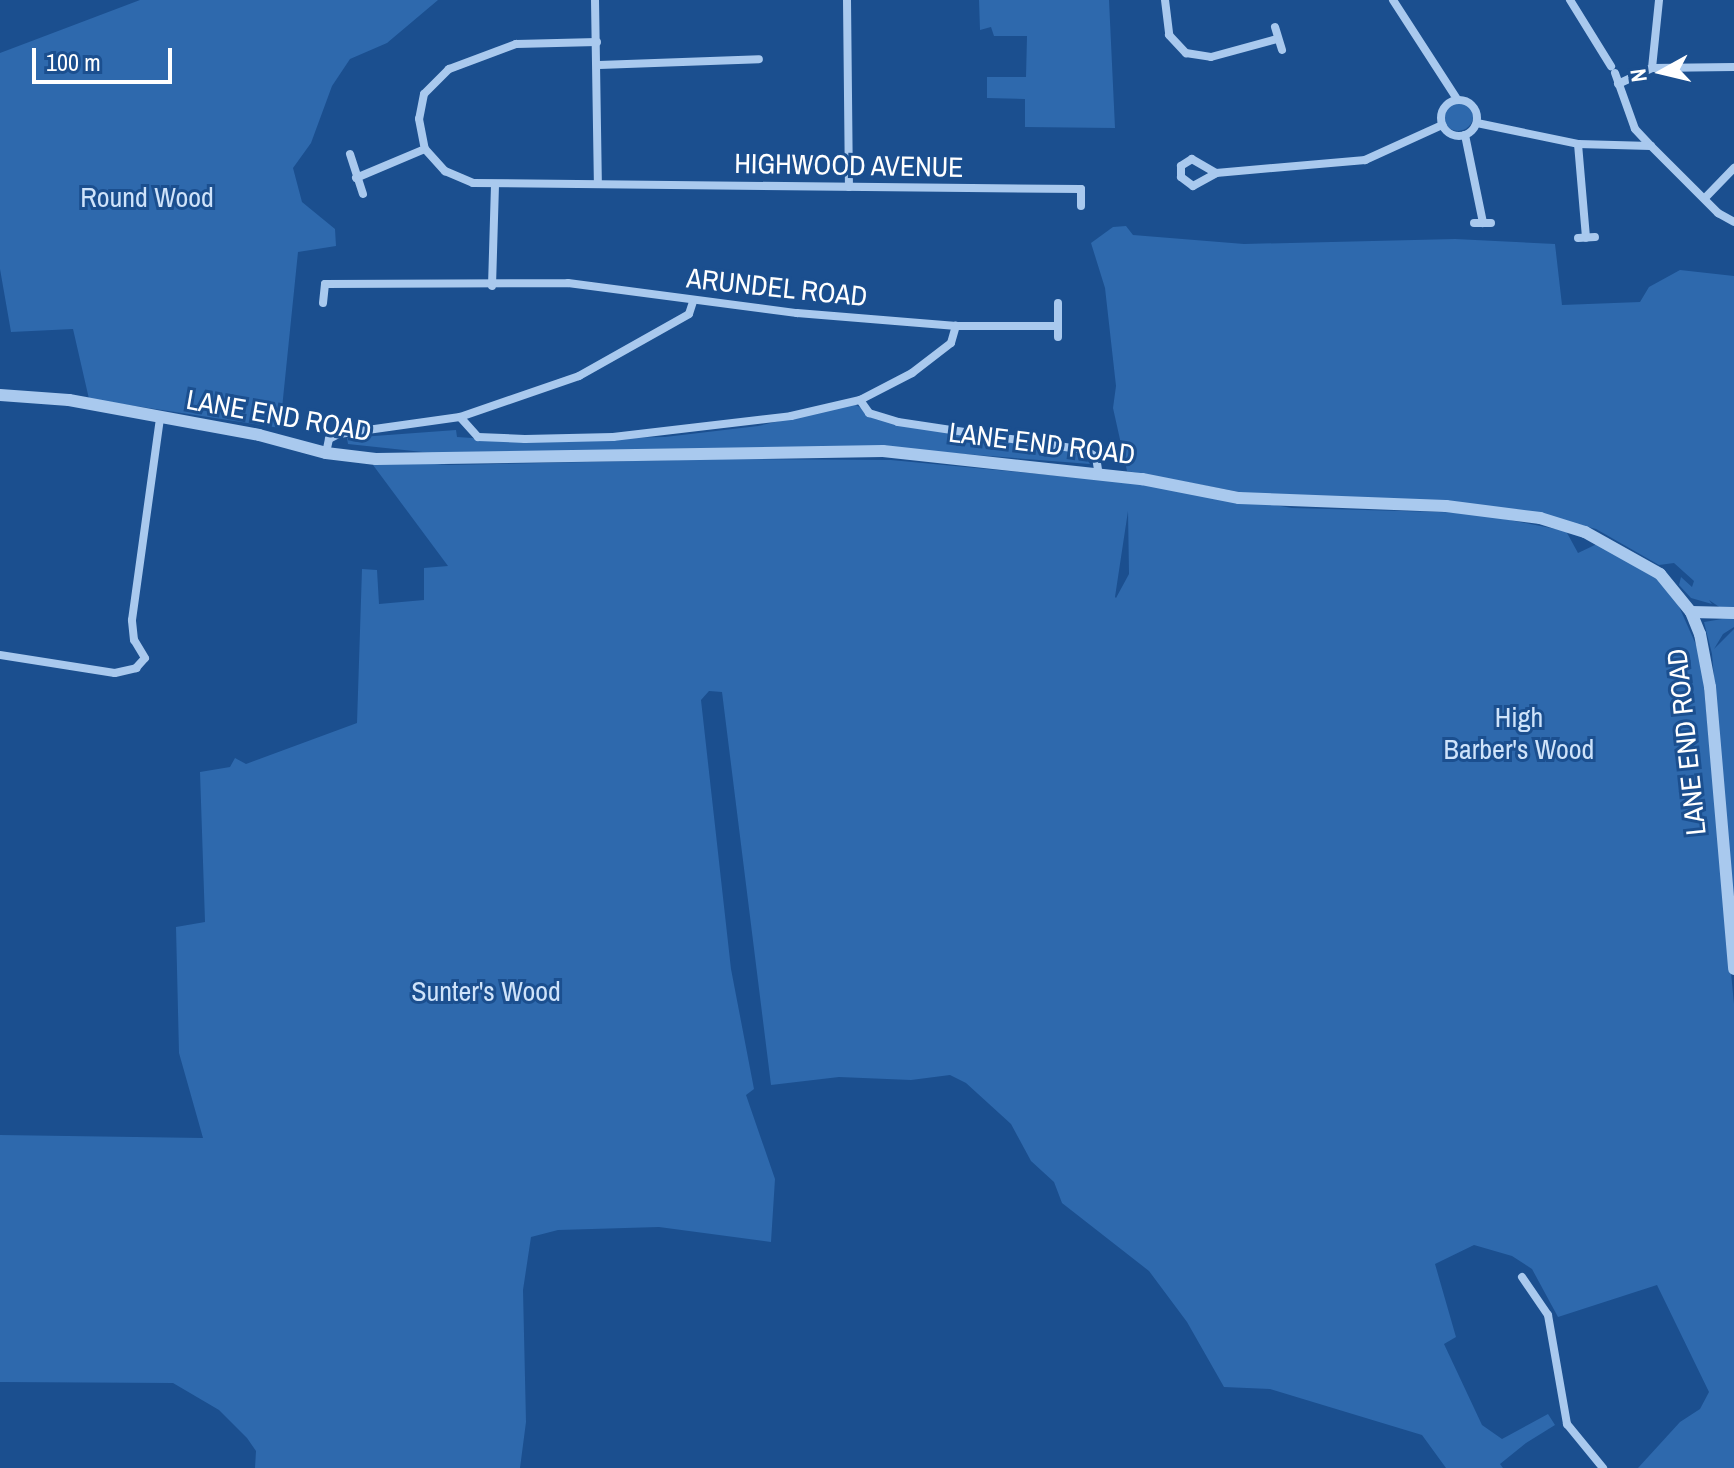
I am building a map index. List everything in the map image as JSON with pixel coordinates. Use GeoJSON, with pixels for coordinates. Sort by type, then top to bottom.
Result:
{"type":"FeatureCollection","features":[{"type":"Feature","properties":{"kind":"street"},"geometry":{"type":"LineString","coordinates":[[595,0],[599,65],[598,184]]}},
{"type":"Feature","properties":{"kind":"street"},"geometry":{"type":"LineString","coordinates":[[847,0],[849,187]]}},
{"type":"Feature","properties":{"kind":"street"},"geometry":{"type":"LineString","coordinates":[[1165,0],[1169,35],[1186,53],[1211,57],[1277,39]]}},
{"type":"Feature","properties":{"kind":"street"},"geometry":{"type":"LineString","coordinates":[[1393,0],[1457,99],[1473,106],[1477,123]]}},
{"type":"Feature","properties":{"kind":"street"},"geometry":{"type":"LineString","coordinates":[[1570,0],[1613,70],[1635,129],[1734,222]]}},
{"type":"Feature","properties":{"kind":"street"},"geometry":{"type":"LineString","coordinates":[[1652,68],[1659,0]]}},
{"type":"Feature","properties":{"kind":"street"},"geometry":{"type":"LineString","coordinates":[[1275,27],[1282,50]]}},
{"type":"Feature","properties":{"kind":"street"},"geometry":{"type":"LineString","coordinates":[[356,178],[425,149],[419,119],[424,94],[449,69],[516,44],[597,42]]}},
{"type":"Feature","properties":{"kind":"street"},"geometry":{"type":"LineString","coordinates":[[599,65],[759,59]]}},
{"type":"Feature","properties":{"kind":"street"},"geometry":{"type":"LineString","coordinates":[[1618,84],[1652,68],[1734,67]]}},
{"type":"Feature","properties":{"kind":"street"},"geometry":{"type":"LineString","coordinates":[[1442,125],[1445,105],[1457,99]]}},
{"type":"Feature","properties":{"kind":"street"},"geometry":{"type":"LineString","coordinates":[[1442,125],[1451,135],[1465,135],[1477,123]]}},
{"type":"Feature","properties":{"kind":"street"},"geometry":{"type":"LineString","coordinates":[[1477,123],[1578,144],[1651,146]]}},
{"type":"Feature","properties":{"kind":"street"},"geometry":{"type":"LineString","coordinates":[[1216,173],[1365,160],[1442,125]]}},
{"type":"Feature","properties":{"kind":"street"},"geometry":{"type":"LineString","coordinates":[[1465,135],[1483,223]]}},
{"type":"Feature","properties":{"kind":"street"},"geometry":{"type":"LineString","coordinates":[[1578,144],[1586,238]]}},
{"type":"Feature","properties":{"kind":"street","name":"HIGHWOOD AVENUE"},"geometry":{"type":"LineString","coordinates":[[425,149],[445,171],[495,185],[1081,189],[1081,206]]}},
{"type":"Feature","properties":{"kind":"street"},"geometry":{"type":"LineString","coordinates":[[350,154],[363,194]]}},
{"type":"Feature","properties":{"kind":"street"},"geometry":{"type":"LineString","coordinates":[[1705,198],[1734,168]]}},
{"type":"Feature","properties":{"kind":"street"},"geometry":{"type":"LineString","coordinates":[[492,286],[495,185]]}},
{"type":"Feature","properties":{"kind":"street","name":"ARUNDEL ROAD"},"geometry":{"type":"LineString","coordinates":[[323,303],[325,284],[492,286],[568,283],[693,302],[956,326],[1058,326]]}},
{"type":"Feature","properties":{"kind":"street"},"geometry":{"type":"LineString","coordinates":[[326,453],[329,439],[339,434],[460,417],[579,376],[689,314],[693,302]]}},
{"type":"Feature","properties":{"kind":"street"},"geometry":{"type":"LineString","coordinates":[[1058,303],[1058,337]]}},
{"type":"Feature","properties":{"kind":"street"},"geometry":{"type":"LineString","coordinates":[[460,417],[478,437],[613,437],[791,416],[860,400],[912,373],[951,343],[956,326]]}},
{"type":"Feature","properties":{"kind":"street","name":"LANE END ROAD"},"geometry":{"type":"LineString","coordinates":[[0,395],[69,400],[269,437],[326,453],[462,458],[883,451],[1099,475],[1239,498],[1446,506],[1540,518],[1623,549],[1660,574],[1691,612],[1710,687],[1734,969]]}},
{"type":"Feature","properties":{"kind":"street"},"geometry":{"type":"LineString","coordinates":[[860,400],[869,413],[898,422],[1085,450],[1096,457],[1099,475]]}},
{"type":"Feature","properties":{"kind":"street"},"geometry":{"type":"LineString","coordinates":[[0,655],[115,673],[136,668],[145,658],[134,640],[132,620],[160,418]]}},
{"type":"Feature","properties":{"kind":"street"},"geometry":{"type":"LineString","coordinates":[[1691,612],[1734,613]]}},
{"type":"Feature","properties":{"kind":"street"},"geometry":{"type":"LineString","coordinates":[[1522,1277],[1548,1315],[1567,1424],[1603,1468]]}},
{"type":"Feature","properties":{"kind":"green space","name":"Round Wood"},"geometry":{"type":"Polygon","coordinates":[[[140,0],[438,0],[387,43],[350,59],[332,86],[311,143],[293,168],[302,202],[335,229],[336,246],[298,252],[280,428],[89,399],[73,329],[11,332],[0,269],[0,53],[140,0]]]}},
{"type":"Feature","properties":{"kind":"green space"},"geometry":{"type":"Polygon","coordinates":[[[979,0],[1109,0],[1115,128],[1025,127],[1025,99],[987,98],[987,77],[1026,77],[1027,36],[994,36],[991,27],[980,30],[979,0]]]}},
{"type":"Feature","properties":{"kind":"green space"},"geometry":{"type":"Polygon","coordinates":[[[1458,101],[1464,102],[1472,110],[1472,122],[1464,130],[1458,131],[1452,130],[1444,122],[1443,116],[1444,110],[1452,102],[1458,101]]]}},
{"type":"Feature","properties":{"kind":"green space"},"geometry":{"type":"Polygon","coordinates":[[[1126,226],[1133,235],[1244,244],[1455,239],[1555,244],[1562,305],[1640,302],[1649,287],[1680,270],[1734,276],[1734,617],[1709,600],[1712,604],[1691,598],[1679,585],[1681,577],[1692,587],[1694,581],[1674,563],[1659,565],[1596,529],[1539,514],[1272,498],[1127,471],[1113,408],[1116,386],[1105,288],[1091,243],[1113,227],[1126,226]]]}},
{"type":"Feature","properties":{"kind":"green space"},"geometry":{"type":"Polygon","coordinates":[[[854,404],[881,419],[1081,451],[1090,464],[875,447],[460,456],[348,444],[347,438],[456,430],[457,437],[502,440],[665,437],[758,426],[854,404]]]}},
{"type":"Feature","properties":{"kind":"green space"},"geometry":{"type":"Polygon","coordinates":[[[724,459],[891,460],[1156,485],[1292,508],[1474,513],[1566,531],[1578,553],[1597,544],[1656,578],[1677,602],[1701,656],[1734,1004],[1734,1468],[1638,1468],[1680,1422],[1700,1409],[1709,1392],[1657,1285],[1558,1317],[1532,1269],[1512,1256],[1474,1245],[1435,1264],[1456,1337],[1444,1344],[1482,1425],[1502,1439],[1548,1414],[1555,1425],[1500,1464],[1503,1468],[1446,1468],[1422,1435],[1270,1389],[1224,1387],[1187,1322],[1149,1271],[1062,1203],[1054,1182],[1031,1161],[1011,1124],[966,1083],[950,1075],[911,1080],[839,1077],[771,1085],[722,692],[709,691],[701,700],[731,969],[754,1089],[746,1095],[775,1179],[771,1242],[659,1227],[558,1230],[531,1237],[523,1290],[526,1422],[520,1468],[255,1468],[256,1451],[247,1438],[219,1410],[173,1383],[0,1382],[0,1135],[203,1138],[179,1053],[176,927],[205,922],[200,772],[230,767],[235,758],[246,764],[357,723],[362,569],[377,570],[379,604],[424,600],[424,568],[448,566],[373,465],[380,465],[378,460],[449,465],[724,459]],[[1128,511],[1116,598],[1129,574],[1128,511]]]}},
{"type":"Feature","properties":{"kind":"green space"},"geometry":{"type":"Polygon","coordinates":[[[1734,617],[1734,627],[1723,634],[1714,649],[1734,629],[1734,911],[1712,654],[1704,622],[1734,617]]]}},
{"type":"Feature","properties":{"kind":"park label","name":"High Barber's Wood"},"geometry":{"type":"Point","coordinates":[1519,733]}},
{"type":"Feature","properties":{"kind":"park label","name":"Sunter's Wood"},"geometry":{"type":"Point","coordinates":[486,991]}}]}
